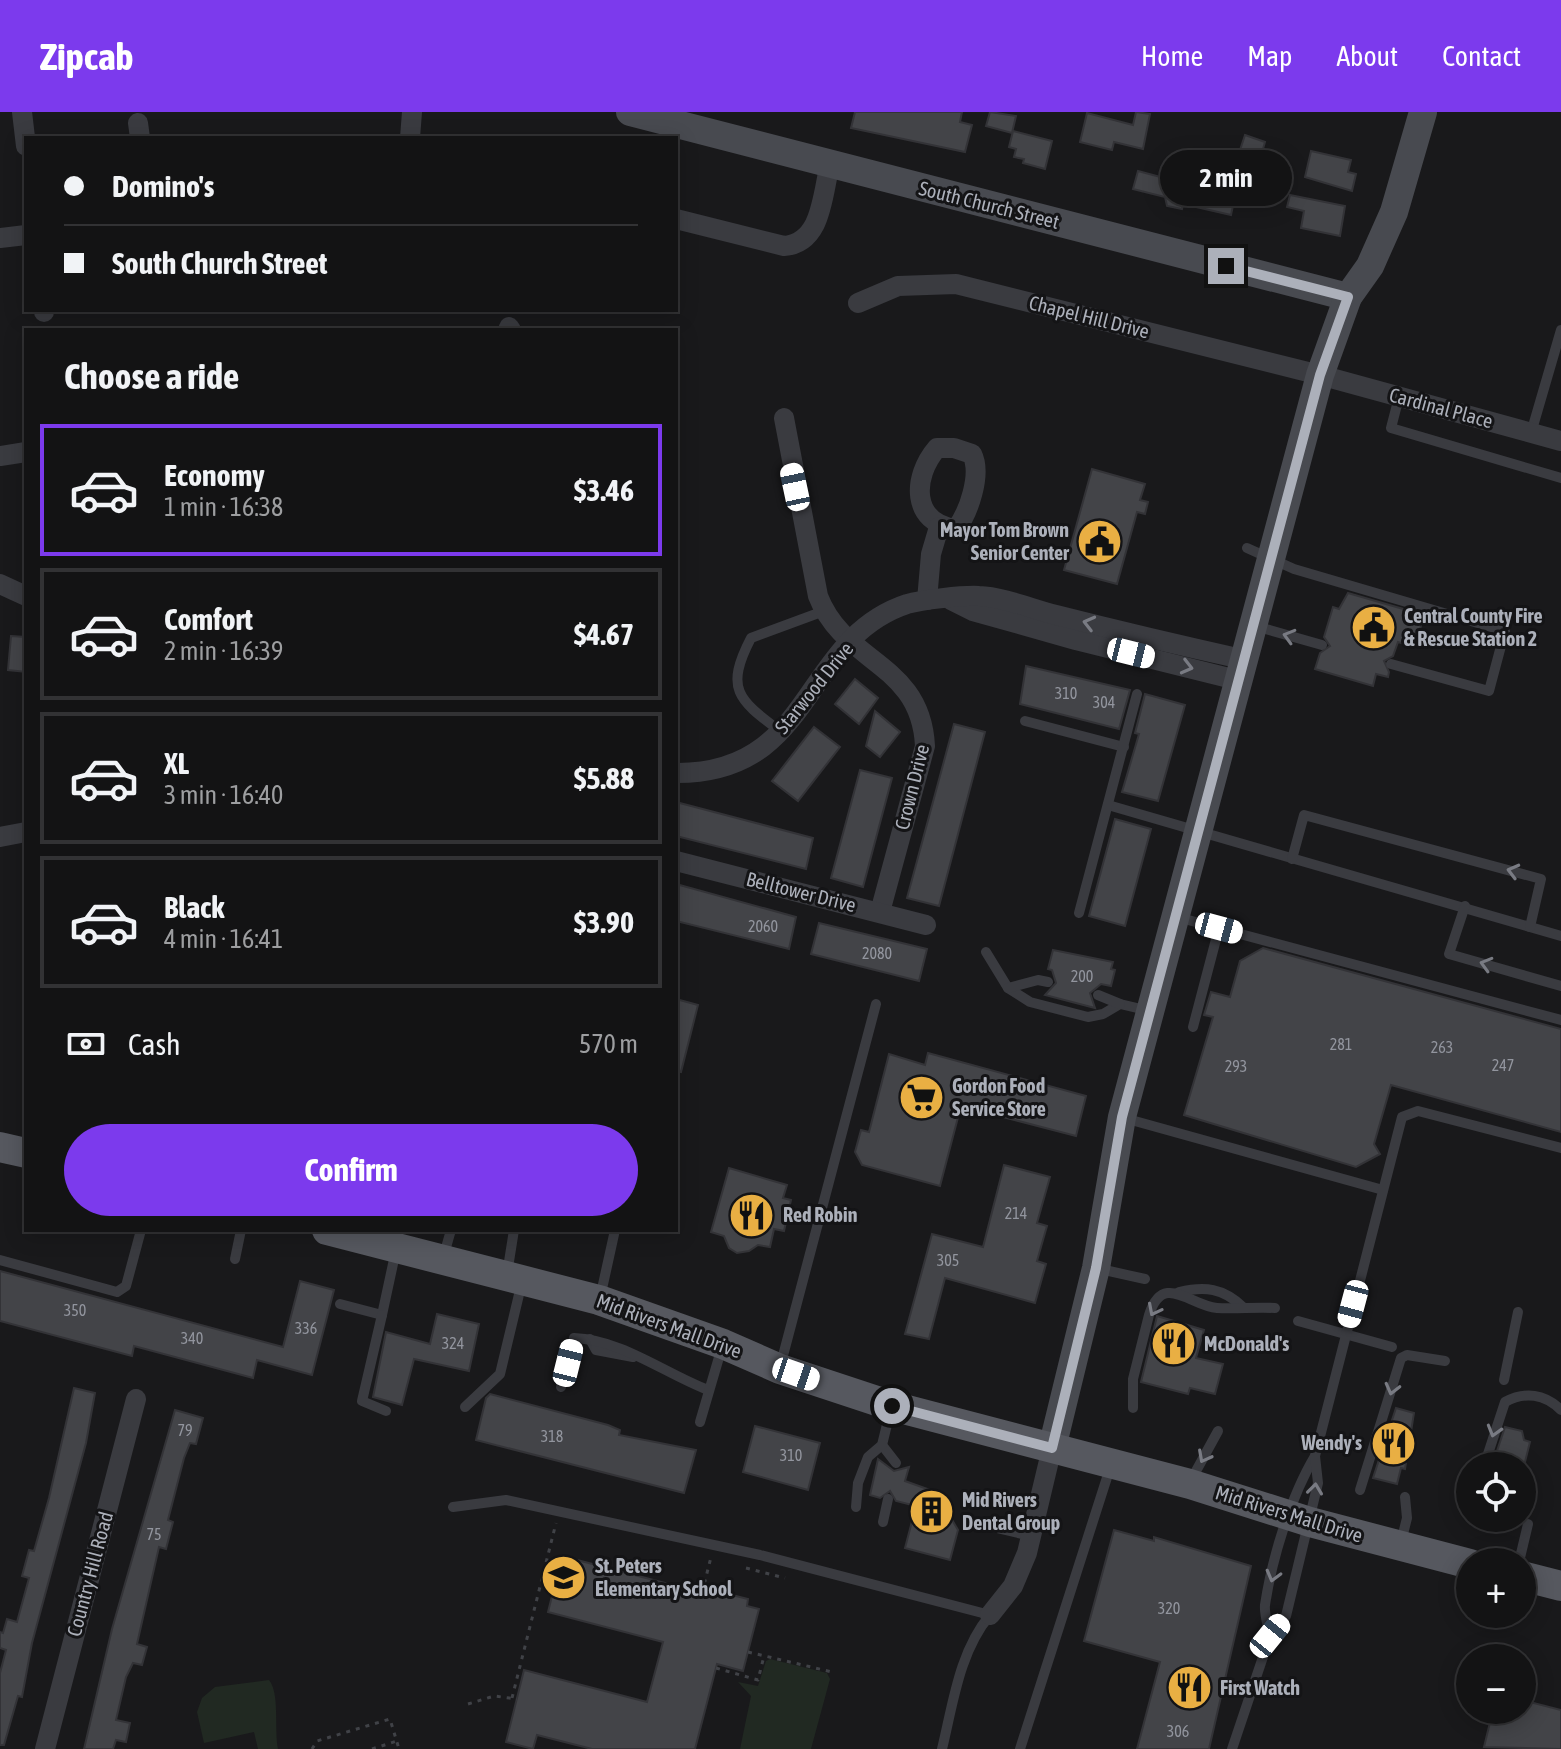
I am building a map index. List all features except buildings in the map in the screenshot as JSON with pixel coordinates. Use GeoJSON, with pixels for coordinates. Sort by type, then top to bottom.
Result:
{"type":"FeatureCollection","features":[{"type":"Feature","properties":{"kind":"main road"},"geometry":{"type":"LineString","coordinates":[[0,1147],[24,1153]]}},
{"type":"Feature","properties":{"kind":"main road","name":"Mid Rivers Mall Drive"},"geometry":{"type":"LineString","coordinates":[[335,1232],[599,1300],[723,1344],[780,1369],[892,1406],[1190,1484],[1300,1519],[1456,1560]]}},
{"type":"Feature","properties":{"kind":"main road"},"geometry":{"type":"LineString","coordinates":[[1536,1580],[1561,1586]]}},
{"type":"Feature","properties":{"kind":"street"},"geometry":{"type":"LineString","coordinates":[[22,112],[25,136]]}},
{"type":"Feature","properties":{"kind":"street"},"geometry":{"type":"LineString","coordinates":[[410,136],[412,112]]}},
{"type":"Feature","properties":{"kind":"street","name":"South Church Street"},"geometry":{"type":"LineString","coordinates":[[630,112],[1348,297]]}},
{"type":"Feature","properties":{"kind":"street"},"geometry":{"type":"LineString","coordinates":[[990,1615],[1013,1586],[1031,1536],[1096,1268],[1122,1117],[1320,375],[1348,297],[1370,266],[1394,212],[1423,112]]}},
{"type":"Feature","properties":{"kind":"street"},"geometry":{"type":"LineString","coordinates":[[678,220],[784,246],[800,245],[813,233],[830,164]]}},
{"type":"Feature","properties":{"kind":"street"},"geometry":{"type":"LineString","coordinates":[[0,238],[24,235]]}},
{"type":"Feature","properties":{"kind":"street","name":"Chapel Hill Drive"},"geometry":{"type":"LineString","coordinates":[[858,303],[898,286],[956,284],[1320,375]]}},
{"type":"Feature","properties":{"kind":"street","name":"Cardinal Place"},"geometry":{"type":"LineString","coordinates":[[1320,375],[1561,441]]}},
{"type":"Feature","properties":{"kind":"street"},"geometry":{"type":"LineString","coordinates":[[784,418],[796,490],[824,611]]}},
{"type":"Feature","properties":{"kind":"street"},"geometry":{"type":"LineString","coordinates":[[0,456],[24,452]]}},
{"type":"Feature","properties":{"kind":"street"},"geometry":{"type":"LineString","coordinates":[[927,600],[931,554],[939,527]]}},
{"type":"Feature","properties":{"kind":"street"},"geometry":{"type":"LineString","coordinates":[[0,584],[24,595]]}},
{"type":"Feature","properties":{"kind":"street","name":"Starwood Drive"},"geometry":{"type":"LineString","coordinates":[[678,773],[727,769],[751,757],[780,731],[851,642],[895,609],[927,600],[979,596],[1243,670]]}},
{"type":"Feature","properties":{"kind":"street","name":"Crown Drive"},"geometry":{"type":"LineString","coordinates":[[824,611],[851,642],[900,680],[914,699],[924,722],[925,746],[880,912]]}},
{"type":"Feature","properties":{"kind":"street"},"geometry":{"type":"LineString","coordinates":[[0,837],[24,832]]}},
{"type":"Feature","properties":{"kind":"street","name":"Belltower Drive"},"geometry":{"type":"LineString","coordinates":[[678,862],[926,925]]}},
{"type":"Feature","properties":{"kind":"street","name":"Country Hill Road"},"geometry":{"type":"LineString","coordinates":[[45,1749],[136,1399]]}},
{"type":"Feature","properties":{"kind":"lane"},"geometry":{"type":"LineString","coordinates":[[1531,433],[1561,330]]}},
{"type":"Feature","properties":{"kind":"lane"},"geometry":{"type":"LineString","coordinates":[[1399,397],[1391,428],[1561,478]]}},
{"type":"Feature","properties":{"kind":"lane"},"geometry":{"type":"LineString","coordinates":[[1247,548],[1294,569],[1505,631],[1489,691],[1391,664]]}},
{"type":"Feature","properties":{"kind":"lane"},"geometry":{"type":"LineString","coordinates":[[780,731],[748,706],[738,693],[740,659],[751,638],[824,611]]}},
{"type":"Feature","properties":{"kind":"lane"},"geometry":{"type":"LineString","coordinates":[[1255,626],[1322,645]]}},
{"type":"Feature","properties":{"kind":"lane"},"geometry":{"type":"LineString","coordinates":[[1079,913],[1137,694]]}},
{"type":"Feature","properties":{"kind":"lane"},"geometry":{"type":"LineString","coordinates":[[1025,721],[1124,747]]}},
{"type":"Feature","properties":{"kind":"lane"},"geometry":{"type":"LineString","coordinates":[[1108,805],[1561,936]]}},
{"type":"Feature","properties":{"kind":"lane"},"geometry":{"type":"LineString","coordinates":[[1292,859],[1304,815],[1541,879],[1530,927]]}},
{"type":"Feature","properties":{"kind":"lane"},"geometry":{"type":"LineString","coordinates":[[1465,906],[1449,954],[1561,986]]}},
{"type":"Feature","properties":{"kind":"lane"},"geometry":{"type":"LineString","coordinates":[[1177,917],[1561,1020]]}},
{"type":"Feature","properties":{"kind":"lane"},"geometry":{"type":"LineString","coordinates":[[1193,1027],[1219,928]]}},
{"type":"Feature","properties":{"kind":"lane"},"geometry":{"type":"LineString","coordinates":[[986,952],[1008,988],[1030,1002],[1088,1017],[1103,1014],[1120,1004]]}},
{"type":"Feature","properties":{"kind":"lane"},"geometry":{"type":"LineString","coordinates":[[1008,988],[1038,980],[1048,982]]}},
{"type":"Feature","properties":{"kind":"lane"},"geometry":{"type":"LineString","coordinates":[[1098,995],[1152,1011]]}},
{"type":"Feature","properties":{"kind":"lane"},"geometry":{"type":"LineString","coordinates":[[780,1369],[876,1004]]}},
{"type":"Feature","properties":{"kind":"lane"},"geometry":{"type":"LineString","coordinates":[[1232,1749],[1270,1636],[1286,1616],[1300,1519],[1302,1478],[1315,1456],[1402,1117],[1418,1111],[1561,1148]]}},
{"type":"Feature","properties":{"kind":"lane"},"geometry":{"type":"LineString","coordinates":[[1122,1117],[1383,1190]]}},
{"type":"Feature","properties":{"kind":"lane"},"geometry":{"type":"LineString","coordinates":[[0,1260],[117,1292],[126,1286],[140,1232]]}},
{"type":"Feature","properties":{"kind":"lane"},"geometry":{"type":"LineString","coordinates":[[235,1259],[241,1232]]}},
{"type":"Feature","properties":{"kind":"lane"},"geometry":{"type":"LineString","coordinates":[[443,1260],[450,1232]]}},
{"type":"Feature","properties":{"kind":"lane"},"geometry":{"type":"LineString","coordinates":[[465,1407],[500,1374],[515,1278],[514,1232]]}},
{"type":"Feature","properties":{"kind":"lane"},"geometry":{"type":"LineString","coordinates":[[599,1300],[615,1232]]}},
{"type":"Feature","properties":{"kind":"lane"},"geometry":{"type":"LineString","coordinates":[[386,1411],[362,1401],[396,1248]]}},
{"type":"Feature","properties":{"kind":"lane"},"geometry":{"type":"LineString","coordinates":[[1096,1268],[1145,1279]]}},
{"type":"Feature","properties":{"kind":"lane"},"geometry":{"type":"LineString","coordinates":[[1133,1408],[1133,1379],[1152,1305],[1164,1294],[1199,1287],[1230,1295],[1243,1307]]}},
{"type":"Feature","properties":{"kind":"lane"},"geometry":{"type":"LineString","coordinates":[[1179,1292],[1214,1308],[1275,1308]]}},
{"type":"Feature","properties":{"kind":"lane"},"geometry":{"type":"LineString","coordinates":[[340,1304],[382,1315]]}},
{"type":"Feature","properties":{"kind":"lane"},"geometry":{"type":"LineString","coordinates":[[1504,1380],[1518,1312]]}},
{"type":"Feature","properties":{"kind":"lane"},"geometry":{"type":"LineString","coordinates":[[1298,1321],[1392,1347]]}},
{"type":"Feature","properties":{"kind":"lane"},"geometry":{"type":"LineString","coordinates":[[561,1387],[574,1338],[590,1339],[596,1350],[639,1358],[708,1390]]}},
{"type":"Feature","properties":{"kind":"lane"},"geometry":{"type":"LineString","coordinates":[[700,1422],[723,1344]]}},
{"type":"Feature","properties":{"kind":"lane"},"geometry":{"type":"LineString","coordinates":[[1360,1490],[1401,1358],[1407,1355],[1445,1361]]}},
{"type":"Feature","properties":{"kind":"lane"},"geometry":{"type":"LineString","coordinates":[[1489,1452],[1505,1402],[1530,1395],[1551,1400],[1561,1410]]}},
{"type":"Feature","properties":{"kind":"lane"},"geometry":{"type":"LineString","coordinates":[[856,1507],[858,1483],[868,1457],[882,1445],[892,1406]]}},
{"type":"Feature","properties":{"kind":"lane"},"geometry":{"type":"LineString","coordinates":[[1190,1484],[1218,1431]]}},
{"type":"Feature","properties":{"kind":"lane"},"geometry":{"type":"LineString","coordinates":[[882,1445],[896,1463]]}},
{"type":"Feature","properties":{"kind":"lane"},"geometry":{"type":"LineString","coordinates":[[1270,1636],[1264,1608],[1318,1483],[1315,1456]]}},
{"type":"Feature","properties":{"kind":"lane"},"geometry":{"type":"LineString","coordinates":[[1020,1749],[1111,1463]]}},
{"type":"Feature","properties":{"kind":"lane"},"geometry":{"type":"LineString","coordinates":[[1400,1546],[1407,1518],[1405,1497]]}},
{"type":"Feature","properties":{"kind":"lane"},"geometry":{"type":"LineString","coordinates":[[883,1522],[888,1499]]}},
{"type":"Feature","properties":{"kind":"lane"},"geometry":{"type":"LineString","coordinates":[[453,1507],[506,1500],[714,1545],[990,1615],[976,1631],[966,1653],[942,1749]]}},
{"type":"Feature","properties":{"kind":"lane"},"geometry":{"type":"LineString","coordinates":[[988,1526],[1031,1536]]}},
{"type":"Feature","properties":{"kind":"path"},"geometry":{"type":"LineString","coordinates":[[468,1704],[494,1696],[514,1699],[559,1511]]}},
{"type":"Feature","properties":{"kind":"path"},"geometry":{"type":"LineString","coordinates":[[702,1593],[714,1545]]}},
{"type":"Feature","properties":{"kind":"path"},"geometry":{"type":"LineString","coordinates":[[542,1581],[555,1585]]}},
{"type":"Feature","properties":{"kind":"path"},"geometry":{"type":"LineString","coordinates":[[748,1652],[832,1672]]}},
{"type":"Feature","properties":{"kind":"path"},"geometry":{"type":"LineString","coordinates":[[716,1668],[758,1680],[764,1656]]}},
{"type":"Feature","properties":{"kind":"path"},"geometry":{"type":"LineString","coordinates":[[312,1749],[317,1741],[390,1719],[399,1749]]}},
{"type":"Feature","properties":{"kind":"path"},"geometry":{"type":"LineString","coordinates":[[372,1749],[397,1741]]}},
{"type":"Feature","properties":{"kind":"shaded area"},"geometry":{"type":"Polygon","coordinates":[[[770,1659],[827,1673],[830,1679],[811,1749],[740,1749],[751,1696],[738,1682],[758,1686],[766,1661],[770,1659]]]}},
{"type":"Feature","properties":{"kind":"shaded area"},"geometry":{"type":"Polygon","coordinates":[[[269,1680],[274,1693],[278,1749],[258,1749],[254,1732],[204,1743],[197,1712],[202,1698],[215,1687],[269,1680]]]}},
{"type":"Feature","properties":{"kind":"place","name":"Mayor Tom Brown Senior Center"},"geometry":{"type":"Point","coordinates":[1100,542]}},
{"type":"Feature","properties":{"kind":"place","name":"Central County Fire & Rescue Station 2"},"geometry":{"type":"Point","coordinates":[1373,628]}},
{"type":"Feature","properties":{"kind":"place","name":"Gordon Food Service Store"},"geometry":{"type":"Point","coordinates":[921,1098]}},
{"type":"Feature","properties":{"kind":"place","name":"Red Robin"},"geometry":{"type":"Point","coordinates":[752,1215]}},
{"type":"Feature","properties":{"kind":"place","name":"McDonald's"},"geometry":{"type":"Point","coordinates":[1173,1344]}},
{"type":"Feature","properties":{"kind":"place","name":"Wendy's"},"geometry":{"type":"Point","coordinates":[1393,1443]}},
{"type":"Feature","properties":{"kind":"place","name":"Mid Rivers Dental Group"},"geometry":{"type":"Point","coordinates":[931,1511]}},
{"type":"Feature","properties":{"kind":"place","name":"St. Peters Elementary School"},"geometry":{"type":"Point","coordinates":[564,1578]}},
{"type":"Feature","properties":{"kind":"place","name":"First Watch"},"geometry":{"type":"Point","coordinates":[1189,1688]}},
{"type":"Feature","properties":{"kind":"route"},"geometry":{"type":"LineString","coordinates":[[892,1406],[1052,1448],[1096,1268],[1122,1117],[1320,375],[1348,297],[1226,266]]}}]}
